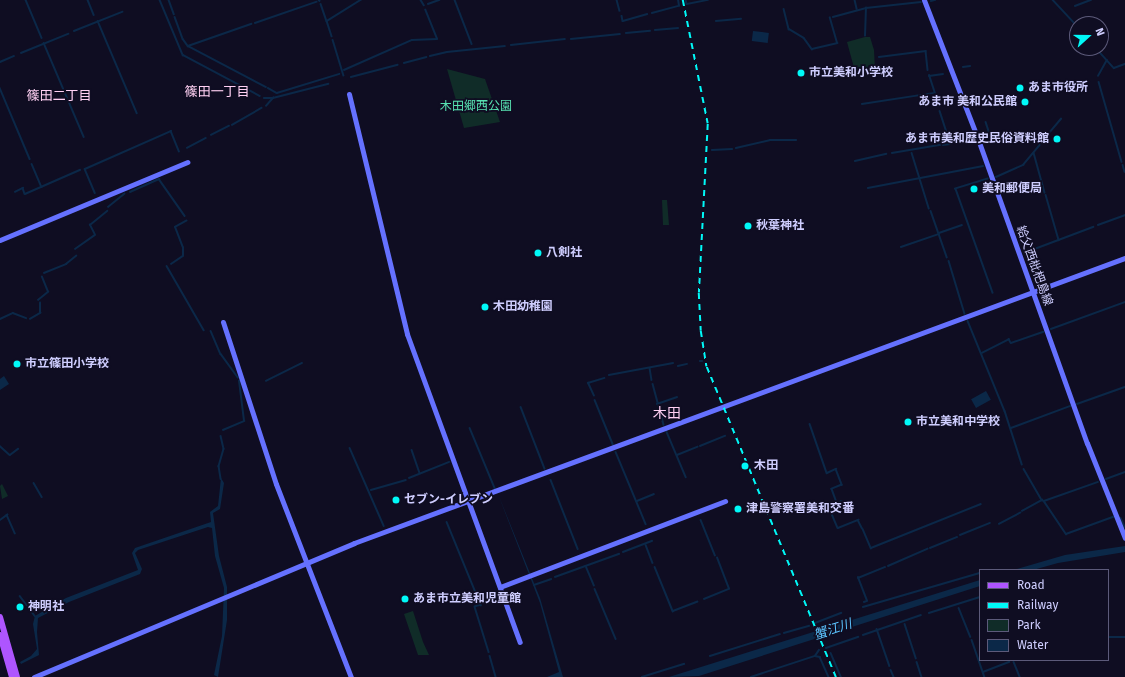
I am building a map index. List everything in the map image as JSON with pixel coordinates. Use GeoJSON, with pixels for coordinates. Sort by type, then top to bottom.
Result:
{"type":"FeatureCollection","features":[{"type":"Feature","properties":{"kind":"main road"},"geometry":{"type":"LineString","coordinates":[[0,617],[17,677]]}},
{"type":"Feature","properties":{"kind":"main road"},"geometry":{"type":"LineString","coordinates":[[0,635],[12,677]]}},
{"type":"Feature","properties":{"kind":"street","name":"給父西枇杷島線"},"geometry":{"type":"LineString","coordinates":[[924,0],[1087,443],[1125,538]]}},
{"type":"Feature","properties":{"kind":"street"},"geometry":{"type":"LineString","coordinates":[[349,94],[400,312],[443,435],[470,500],[520,642]]}},
{"type":"Feature","properties":{"kind":"street"},"geometry":{"type":"LineString","coordinates":[[0,240],[187,162]]}},
{"type":"Feature","properties":{"kind":"street"},"geometry":{"type":"LineString","coordinates":[[34,677],[307,562],[470,500],[1033,294],[1125,258]]}},
{"type":"Feature","properties":{"kind":"street"},"geometry":{"type":"LineString","coordinates":[[223,322],[268,463],[351,677]]}},
{"type":"Feature","properties":{"kind":"street"},"geometry":{"type":"LineString","coordinates":[[500,587],[725,501]]}},
{"type":"Feature","properties":{"kind":"green space"},"geometry":{"type":"Polygon","coordinates":[[[870,37],[874,50],[875,70],[856,75],[847,42],[870,37]]]}},
{"type":"Feature","properties":{"kind":"green space","name":"木田郷西公園"},"geometry":{"type":"Polygon","coordinates":[[[447,69],[485,79],[500,122],[464,128],[447,69]]]}},
{"type":"Feature","properties":{"kind":"green space"},"geometry":{"type":"Polygon","coordinates":[[[662,200],[667,200],[669,225],[663,225],[662,200]]]}},
{"type":"Feature","properties":{"kind":"green space"},"geometry":{"type":"Polygon","coordinates":[[[2,484],[8,496],[2,499],[0,486],[2,484]]]}},
{"type":"Feature","properties":{"kind":"green space"},"geometry":{"type":"Polygon","coordinates":[[[413,611],[429,655],[418,655],[404,614],[413,611]]]}},
{"type":"Feature","properties":{"kind":"water"},"geometry":{"type":"Polygon","coordinates":[[[753,31],[769,33],[768,43],[752,41],[753,31]]]}},
{"type":"Feature","properties":{"kind":"water"},"geometry":{"type":"Polygon","coordinates":[[[4,376],[9,384],[0,390],[0,379],[4,376]]]}},
{"type":"Feature","properties":{"kind":"water"},"geometry":{"type":"Polygon","coordinates":[[[986,391],[991,400],[976,408],[971,399],[986,391]]]}},
{"type":"Feature","properties":{"kind":"water"},"geometry":{"type":"Polygon","coordinates":[[[221,478],[224,483],[220,509],[213,513],[219,556],[227,587],[227,620],[218,677],[214,675],[222,636],[224,588],[215,556],[212,528],[208,527],[138,550],[135,553],[142,569],[140,574],[69,602],[38,618],[37,632],[39,655],[21,664],[20,662],[31,656],[37,649],[33,624],[35,616],[66,598],[138,570],[132,553],[135,548],[211,522],[210,512],[218,506],[221,478]]]}},
{"type":"Feature","properties":{"kind":"water"},"geometry":{"type":"Polygon","coordinates":[[[498,494],[540,598],[563,677],[547,677],[559,672],[540,603],[498,494]]]}},
{"type":"Feature","properties":{"kind":"water"},"geometry":{"type":"Polygon","coordinates":[[[1125,546],[1125,552],[1058,563],[1037,569],[1016,569],[1065,555],[1125,546]]]}},
{"type":"Feature","properties":{"kind":"water","name":"蟹江川"},"geometry":{"type":"Polygon","coordinates":[[[979,580],[979,586],[699,676],[669,677],[979,580]]]}},
{"type":"Feature","properties":{"kind":"waterway"},"geometry":{"type":"LineString","coordinates":[[26,0],[42,38]]}},
{"type":"Feature","properties":{"kind":"waterway"},"geometry":{"type":"LineString","coordinates":[[88,0],[94,15]]}},
{"type":"Feature","properties":{"kind":"waterway"},"geometry":{"type":"LineString","coordinates":[[160,0],[183,55],[260,96]]}},
{"type":"Feature","properties":{"kind":"waterway"},"geometry":{"type":"LineString","coordinates":[[169,0],[174,14]]}},
{"type":"Feature","properties":{"kind":"waterway"},"geometry":{"type":"LineString","coordinates":[[321,4],[327,21],[361,0]]}},
{"type":"Feature","properties":{"kind":"waterway"},"geometry":{"type":"LineString","coordinates":[[421,0],[424,5]]}},
{"type":"Feature","properties":{"kind":"waterway"},"geometry":{"type":"LineString","coordinates":[[428,4],[439,0]]}},
{"type":"Feature","properties":{"kind":"waterway"},"geometry":{"type":"LineString","coordinates":[[455,0],[472,44]]}},
{"type":"Feature","properties":{"kind":"waterway"},"geometry":{"type":"LineString","coordinates":[[617,0],[620,11]]}},
{"type":"Feature","properties":{"kind":"waterway"},"geometry":{"type":"LineString","coordinates":[[652,13],[679,6],[678,0]]}},
{"type":"Feature","properties":{"kind":"waterway"},"geometry":{"type":"LineString","coordinates":[[686,0],[687,4],[708,0]]}},
{"type":"Feature","properties":{"kind":"waterway"},"geometry":{"type":"LineString","coordinates":[[855,0],[857,9]]}},
{"type":"Feature","properties":{"kind":"waterway"},"geometry":{"type":"LineString","coordinates":[[931,1],[935,0]]}},
{"type":"Feature","properties":{"kind":"waterway"},"geometry":{"type":"LineString","coordinates":[[1053,0],[1069,17]]}},
{"type":"Feature","properties":{"kind":"waterway"},"geometry":{"type":"LineString","coordinates":[[1075,6],[1091,0]]}},
{"type":"Feature","properties":{"kind":"waterway"},"geometry":{"type":"LineString","coordinates":[[255,23],[316,2]]}},
{"type":"Feature","properties":{"kind":"waterway"},"geometry":{"type":"LineString","coordinates":[[833,17],[866,8],[921,2]]}},
{"type":"Feature","properties":{"kind":"waterway"},"geometry":{"type":"LineString","coordinates":[[865,36],[866,8]]}},
{"type":"Feature","properties":{"kind":"waterway"},"geometry":{"type":"LineString","coordinates":[[784,9],[789,29],[804,38],[812,49],[837,43],[830,18]]}},
{"type":"Feature","properties":{"kind":"waterway"},"geometry":{"type":"LineString","coordinates":[[344,70],[412,40],[437,39],[425,10]]}},
{"type":"Feature","properties":{"kind":"waterway"},"geometry":{"type":"LineString","coordinates":[[74,31],[122,12]]}},
{"type":"Feature","properties":{"kind":"waterway"},"geometry":{"type":"LineString","coordinates":[[622,16],[623,21],[647,14]]}},
{"type":"Feature","properties":{"kind":"waterway"},"geometry":{"type":"LineString","coordinates":[[175,17],[183,39],[188,46],[251,24]]}},
{"type":"Feature","properties":{"kind":"waterway"},"geometry":{"type":"LineString","coordinates":[[716,21],[741,19]]}},
{"type":"Feature","properties":{"kind":"waterway"},"geometry":{"type":"LineString","coordinates":[[98,21],[137,113]]}},
{"type":"Feature","properties":{"kind":"waterway"},"geometry":{"type":"LineString","coordinates":[[327,21],[332,36]]}},
{"type":"Feature","properties":{"kind":"waterway"},"geometry":{"type":"LineString","coordinates":[[655,30],[678,28]]}},
{"type":"Feature","properties":{"kind":"waterway"},"geometry":{"type":"LineString","coordinates":[[626,33],[650,31]]}},
{"type":"Feature","properties":{"kind":"waterway"},"geometry":{"type":"LineString","coordinates":[[21,53],[68,34]]}},
{"type":"Feature","properties":{"kind":"waterway"},"geometry":{"type":"LineString","coordinates":[[571,39],[620,34]]}},
{"type":"Feature","properties":{"kind":"waterway"},"geometry":{"type":"LineString","coordinates":[[511,45],[565,39]]}},
{"type":"Feature","properties":{"kind":"waterway"},"geometry":{"type":"LineString","coordinates":[[333,40],[344,75]]}},
{"type":"Feature","properties":{"kind":"waterway"},"geometry":{"type":"LineString","coordinates":[[44,43],[84,137]]}},
{"type":"Feature","properties":{"kind":"waterway"},"geometry":{"type":"LineString","coordinates":[[188,46],[266,87]]}},
{"type":"Feature","properties":{"kind":"waterway"},"geometry":{"type":"LineString","coordinates":[[430,56],[447,52],[505,46]]}},
{"type":"Feature","properties":{"kind":"waterway"},"geometry":{"type":"LineString","coordinates":[[879,57],[926,51],[928,70]]}},
{"type":"Feature","properties":{"kind":"waterway"},"geometry":{"type":"LineString","coordinates":[[0,62],[14,56]]}},
{"type":"Feature","properties":{"kind":"waterway"},"geometry":{"type":"LineString","coordinates":[[1103,56],[1114,68],[1125,64]]}},
{"type":"Feature","properties":{"kind":"waterway"},"geometry":{"type":"LineString","coordinates":[[404,63],[426,57]]}},
{"type":"Feature","properties":{"kind":"waterway"},"geometry":{"type":"LineString","coordinates":[[1098,76],[1107,60]]}},
{"type":"Feature","properties":{"kind":"waterway"},"geometry":{"type":"LineString","coordinates":[[351,77],[397,65]]}},
{"type":"Feature","properties":{"kind":"waterway"},"geometry":{"type":"LineString","coordinates":[[963,67],[970,66]]}},
{"type":"Feature","properties":{"kind":"waterway"},"geometry":{"type":"LineString","coordinates":[[268,88],[277,93],[339,74]]}},
{"type":"Feature","properties":{"kind":"waterway"},"geometry":{"type":"LineString","coordinates":[[939,106],[929,76],[943,74]]}},
{"type":"Feature","properties":{"kind":"waterway"},"geometry":{"type":"LineString","coordinates":[[1099,82],[1122,162]]}},
{"type":"Feature","properties":{"kind":"waterway"},"geometry":{"type":"LineString","coordinates":[[264,98],[273,98],[328,84]]}},
{"type":"Feature","properties":{"kind":"waterway"},"geometry":{"type":"LineString","coordinates":[[0,88],[30,159]]}},
{"type":"Feature","properties":{"kind":"waterway"},"geometry":{"type":"LineString","coordinates":[[862,104],[934,93]]}},
{"type":"Feature","properties":{"kind":"waterway"},"geometry":{"type":"LineString","coordinates":[[266,106],[273,98]]}},
{"type":"Feature","properties":{"kind":"waterway"},"geometry":{"type":"LineString","coordinates":[[232,125],[262,108]]}},
{"type":"Feature","properties":{"kind":"waterway"},"geometry":{"type":"LineString","coordinates":[[940,111],[950,142]]}},
{"type":"Feature","properties":{"kind":"waterway"},"geometry":{"type":"LineString","coordinates":[[1050,132],[1061,119]]}},
{"type":"Feature","properties":{"kind":"waterway"},"geometry":{"type":"LineString","coordinates":[[986,122],[991,137]]}},
{"type":"Feature","properties":{"kind":"waterway"},"geometry":{"type":"LineString","coordinates":[[211,135],[229,126]]}},
{"type":"Feature","properties":{"kind":"waterway"},"geometry":{"type":"LineString","coordinates":[[85,169],[171,131],[179,151]]}},
{"type":"Feature","properties":{"kind":"waterway"},"geometry":{"type":"LineString","coordinates":[[999,136],[1014,133]]}},
{"type":"Feature","properties":{"kind":"waterway"},"geometry":{"type":"LineString","coordinates":[[996,177],[1023,165],[1048,135]]}},
{"type":"Feature","properties":{"kind":"waterway"},"geometry":{"type":"LineString","coordinates":[[988,138],[993,137]]}},
{"type":"Feature","properties":{"kind":"waterway"},"geometry":{"type":"LineString","coordinates":[[187,148],[206,138]]}},
{"type":"Feature","properties":{"kind":"waterway"},"geometry":{"type":"LineString","coordinates":[[736,148],[770,140],[796,140]]}},
{"type":"Feature","properties":{"kind":"waterway"},"geometry":{"type":"LineString","coordinates":[[957,143],[974,141]]}},
{"type":"Feature","properties":{"kind":"waterway"},"geometry":{"type":"LineString","coordinates":[[943,145],[950,144]]}},
{"type":"Feature","properties":{"kind":"waterway"},"geometry":{"type":"LineString","coordinates":[[892,153],[940,145]]}},
{"type":"Feature","properties":{"kind":"waterway"},"geometry":{"type":"LineString","coordinates":[[712,150],[732,149]]}},
{"type":"Feature","properties":{"kind":"waterway"},"geometry":{"type":"LineString","coordinates":[[912,153],[929,208]]}},
{"type":"Feature","properties":{"kind":"waterway"},"geometry":{"type":"LineString","coordinates":[[1034,153],[1045,193]]}},
{"type":"Feature","properties":{"kind":"waterway"},"geometry":{"type":"LineString","coordinates":[[855,161],[886,154]]}},
{"type":"Feature","properties":{"kind":"waterway"},"geometry":{"type":"LineString","coordinates":[[32,164],[42,187]]}},
{"type":"Feature","properties":{"kind":"waterway"},"geometry":{"type":"LineString","coordinates":[[1123,165],[1125,172]]}},
{"type":"Feature","properties":{"kind":"waterway"},"geometry":{"type":"LineString","coordinates":[[868,188],[983,166]]}},
{"type":"Feature","properties":{"kind":"waterway"},"geometry":{"type":"LineString","coordinates":[[85,169],[95,193]]}},
{"type":"Feature","properties":{"kind":"waterway"},"geometry":{"type":"LineString","coordinates":[[15,192],[23,188],[25,194],[80,170]]}},
{"type":"Feature","properties":{"kind":"waterway"},"geometry":{"type":"LineString","coordinates":[[130,192],[159,179],[185,216]]}},
{"type":"Feature","properties":{"kind":"waterway"},"geometry":{"type":"LineString","coordinates":[[988,179],[956,189],[993,293]]}},
{"type":"Feature","properties":{"kind":"waterway"},"geometry":{"type":"LineString","coordinates":[[108,207],[124,194]]}},
{"type":"Feature","properties":{"kind":"waterway"},"geometry":{"type":"LineString","coordinates":[[1046,195],[1059,240]]}},
{"type":"Feature","properties":{"kind":"waterway"},"geometry":{"type":"LineString","coordinates":[[75,249],[95,235],[90,225],[107,211]]}},
{"type":"Feature","properties":{"kind":"waterway"},"geometry":{"type":"LineString","coordinates":[[931,211],[947,257]]}},
{"type":"Feature","properties":{"kind":"waterway"},"geometry":{"type":"LineString","coordinates":[[1098,225],[1125,215]]}},
{"type":"Feature","properties":{"kind":"waterway"},"geometry":{"type":"LineString","coordinates":[[171,264],[183,256],[183,248],[175,227],[186,221]]}},
{"type":"Feature","properties":{"kind":"waterway"},"geometry":{"type":"LineString","coordinates":[[939,233],[962,225]]}},
{"type":"Feature","properties":{"kind":"waterway"},"geometry":{"type":"LineString","coordinates":[[1024,253],[1093,227]]}},
{"type":"Feature","properties":{"kind":"waterway"},"geometry":{"type":"LineString","coordinates":[[901,247],[939,234]]}},
{"type":"Feature","properties":{"kind":"waterway"},"geometry":{"type":"LineString","coordinates":[[44,273],[66,264],[76,256]]}},
{"type":"Feature","properties":{"kind":"waterway"},"geometry":{"type":"LineString","coordinates":[[949,261],[965,314]]}},
{"type":"Feature","properties":{"kind":"waterway"},"geometry":{"type":"LineString","coordinates":[[167,266],[204,330]]}},
{"type":"Feature","properties":{"kind":"waterway"},"geometry":{"type":"LineString","coordinates":[[38,300],[48,292],[42,277]]}},
{"type":"Feature","properties":{"kind":"waterway"},"geometry":{"type":"LineString","coordinates":[[1051,329],[1125,302]]}},
{"type":"Feature","properties":{"kind":"waterway"},"geometry":{"type":"LineString","coordinates":[[30,319],[40,313],[40,303]]}},
{"type":"Feature","properties":{"kind":"waterway"},"geometry":{"type":"LineString","coordinates":[[0,319],[13,313],[26,318]]}},
{"type":"Feature","properties":{"kind":"waterway"},"geometry":{"type":"LineString","coordinates":[[968,321],[1005,411],[1022,464]]}},
{"type":"Feature","properties":{"kind":"waterway"},"geometry":{"type":"LineString","coordinates":[[211,331],[221,354],[238,377]]}},
{"type":"Feature","properties":{"kind":"waterway"},"geometry":{"type":"LineString","coordinates":[[982,353],[1009,339],[1011,343],[1043,332]]}},
{"type":"Feature","properties":{"kind":"waterway"},"geometry":{"type":"LineString","coordinates":[[266,381],[302,363]]}},
{"type":"Feature","properties":{"kind":"waterway"},"geometry":{"type":"LineString","coordinates":[[609,375],[673,363]]}},
{"type":"Feature","properties":{"kind":"waterway"},"geometry":{"type":"LineString","coordinates":[[678,366],[687,364]]}},
{"type":"Feature","properties":{"kind":"waterway"},"geometry":{"type":"LineString","coordinates":[[650,368],[652,380]]}},
{"type":"Feature","properties":{"kind":"waterway"},"geometry":{"type":"LineString","coordinates":[[594,396],[588,383],[604,378]]}},
{"type":"Feature","properties":{"kind":"waterway"},"geometry":{"type":"LineString","coordinates":[[223,430],[244,421],[239,381]]}},
{"type":"Feature","properties":{"kind":"waterway"},"geometry":{"type":"LineString","coordinates":[[653,384],[664,425]]}},
{"type":"Feature","properties":{"kind":"waterway"},"geometry":{"type":"LineString","coordinates":[[1077,404],[1125,387]]}},
{"type":"Feature","properties":{"kind":"waterway"},"geometry":{"type":"LineString","coordinates":[[657,404],[677,397]]}},
{"type":"Feature","properties":{"kind":"waterway"},"geometry":{"type":"LineString","coordinates":[[595,400],[613,444]]}},
{"type":"Feature","properties":{"kind":"waterway"},"geometry":{"type":"LineString","coordinates":[[1011,428],[1070,406]]}},
{"type":"Feature","properties":{"kind":"waterway"},"geometry":{"type":"LineString","coordinates":[[521,407],[545,469]]}},
{"type":"Feature","properties":{"kind":"waterway"},"geometry":{"type":"LineString","coordinates":[[810,424],[827,473],[836,469],[842,485],[832,489],[837,503],[842,501],[844,506]]}},
{"type":"Feature","properties":{"kind":"waterway"},"geometry":{"type":"LineString","coordinates":[[470,428],[495,488]]}},
{"type":"Feature","properties":{"kind":"waterway"},"geometry":{"type":"LineString","coordinates":[[667,432],[686,477]]}},
{"type":"Feature","properties":{"kind":"waterway"},"geometry":{"type":"LineString","coordinates":[[221,436],[224,449],[219,466],[221,479]]}},
{"type":"Feature","properties":{"kind":"waterway"},"geometry":{"type":"LineString","coordinates":[[700,446],[725,436]]}},
{"type":"Feature","properties":{"kind":"waterway"},"geometry":{"type":"LineString","coordinates":[[0,446],[10,455],[18,449]]}},
{"type":"Feature","properties":{"kind":"waterway"},"geometry":{"type":"LineString","coordinates":[[677,455],[697,447]]}},
{"type":"Feature","properties":{"kind":"waterway"},"geometry":{"type":"LineString","coordinates":[[350,448],[384,526]]}},
{"type":"Feature","properties":{"kind":"waterway"},"geometry":{"type":"LineString","coordinates":[[412,450],[420,473]]}},
{"type":"Feature","properties":{"kind":"waterway"},"geometry":{"type":"LineString","coordinates":[[616,452],[646,524]]}},
{"type":"Feature","properties":{"kind":"waterway"},"geometry":{"type":"LineString","coordinates":[[409,478],[449,462]]}},
{"type":"Feature","properties":{"kind":"waterway"},"geometry":{"type":"LineString","coordinates":[[1024,469],[1042,500]]}},
{"type":"Feature","properties":{"kind":"waterway"},"geometry":{"type":"LineString","coordinates":[[1106,479],[1125,472]]}},
{"type":"Feature","properties":{"kind":"waterway"},"geometry":{"type":"LineString","coordinates":[[371,490],[406,480]]}},
{"type":"Feature","properties":{"kind":"waterway"},"geometry":{"type":"LineString","coordinates":[[551,480],[578,549]]}},
{"type":"Feature","properties":{"kind":"waterway"},"geometry":{"type":"LineString","coordinates":[[1022,511],[1042,500],[1044,501],[1098,482]]}},
{"type":"Feature","properties":{"kind":"waterway"},"geometry":{"type":"LineString","coordinates":[[34,483],[42,497]]}},
{"type":"Feature","properties":{"kind":"waterway"},"geometry":{"type":"LineString","coordinates":[[637,501],[654,494]]}},
{"type":"Feature","properties":{"kind":"waterway"},"geometry":{"type":"LineString","coordinates":[[1044,501],[1066,534],[1113,517]]}},
{"type":"Feature","properties":{"kind":"waterway"},"geometry":{"type":"LineString","coordinates":[[863,529],[871,548],[981,504]]}},
{"type":"Feature","properties":{"kind":"waterway"},"geometry":{"type":"LineString","coordinates":[[999,524],[1020,513]]}},
{"type":"Feature","properties":{"kind":"waterway"},"geometry":{"type":"LineString","coordinates":[[832,514],[838,528],[858,520],[862,528]]}},
{"type":"Feature","properties":{"kind":"waterway"},"geometry":{"type":"LineString","coordinates":[[0,520],[7,515],[15,533]]}},
{"type":"Feature","properties":{"kind":"waterway"},"geometry":{"type":"LineString","coordinates":[[1121,518],[1125,527]]}},
{"type":"Feature","properties":{"kind":"waterway"},"geometry":{"type":"LineString","coordinates":[[701,520],[715,555]]}},
{"type":"Feature","properties":{"kind":"waterway"},"geometry":{"type":"LineString","coordinates":[[447,522],[481,605],[475,607],[489,652]]}},
{"type":"Feature","properties":{"kind":"waterway"},"geometry":{"type":"LineString","coordinates":[[960,535],[990,523]]}},
{"type":"Feature","properties":{"kind":"waterway"},"geometry":{"type":"LineString","coordinates":[[930,548],[957,537]]}},
{"type":"Feature","properties":{"kind":"waterway"},"geometry":{"type":"LineString","coordinates":[[623,552],[652,541]]}},
{"type":"Feature","properties":{"kind":"waterway"},"geometry":{"type":"LineString","coordinates":[[646,545],[653,563]]}},
{"type":"Feature","properties":{"kind":"waterway"},"geometry":{"type":"LineString","coordinates":[[888,566],[927,549]]}},
{"type":"Feature","properties":{"kind":"waterway"},"geometry":{"type":"LineString","coordinates":[[555,577],[619,554]]}},
{"type":"Feature","properties":{"kind":"waterway"},"geometry":{"type":"LineString","coordinates":[[704,599],[729,589],[717,558]]}},
{"type":"Feature","properties":{"kind":"waterway"},"geometry":{"type":"LineString","coordinates":[[586,566],[594,585]]}},
{"type":"Feature","properties":{"kind":"waterway"},"geometry":{"type":"LineString","coordinates":[[655,567],[673,611],[697,602]]}},
{"type":"Feature","properties":{"kind":"waterway"},"geometry":{"type":"LineString","coordinates":[[864,602],[867,601],[858,578],[885,567]]}},
{"type":"Feature","properties":{"kind":"waterway"},"geometry":{"type":"LineString","coordinates":[[863,607],[979,573]]}},
{"type":"Feature","properties":{"kind":"waterway"},"geometry":{"type":"LineString","coordinates":[[534,585],[551,579]]}},
{"type":"Feature","properties":{"kind":"waterway"},"geometry":{"type":"LineString","coordinates":[[595,589],[616,639]]}},
{"type":"Feature","properties":{"kind":"waterway"},"geometry":{"type":"LineString","coordinates":[[20,596],[35,616]]}},
{"type":"Feature","properties":{"kind":"waterway"},"geometry":{"type":"LineString","coordinates":[[929,613],[979,597]]}},
{"type":"Feature","properties":{"kind":"waterway"},"geometry":{"type":"LineString","coordinates":[[959,608],[971,637]]}},
{"type":"Feature","properties":{"kind":"waterway","name":"蟹江川"},"geometry":{"type":"LineString","coordinates":[[815,623],[841,613]]}},
{"type":"Feature","properties":{"kind":"waterway"},"geometry":{"type":"LineString","coordinates":[[863,635],[921,615]]}},
{"type":"Feature","properties":{"kind":"waterway"},"geometry":{"type":"LineString","coordinates":[[905,624],[916,658]]}},
{"type":"Feature","properties":{"kind":"waterway","name":"蟹江川"},"geometry":{"type":"LineString","coordinates":[[784,633],[809,626]]}},
{"type":"Feature","properties":{"kind":"waterway"},"geometry":{"type":"LineString","coordinates":[[877,629],[890,666]]}},
{"type":"Feature","properties":{"kind":"waterway"},"geometry":{"type":"LineString","coordinates":[[710,656],[780,634]]}},
{"type":"Feature","properties":{"kind":"waterway"},"geometry":{"type":"LineString","coordinates":[[826,648],[858,637]]}},
{"type":"Feature","properties":{"kind":"waterway"},"geometry":{"type":"LineString","coordinates":[[1109,637],[1125,637]]}},
{"type":"Feature","properties":{"kind":"waterway"},"geometry":{"type":"LineString","coordinates":[[972,640],[979,660]]}},
{"type":"Feature","properties":{"kind":"waterway"},"geometry":{"type":"LineString","coordinates":[[751,677],[815,656],[819,650]]}},
{"type":"Feature","properties":{"kind":"waterway"},"geometry":{"type":"LineString","coordinates":[[831,653],[841,677]]}},
{"type":"Feature","properties":{"kind":"waterway"},"geometry":{"type":"LineString","coordinates":[[490,656],[496,677]]}},
{"type":"Feature","properties":{"kind":"waterway"},"geometry":{"type":"LineString","coordinates":[[815,656],[820,657],[829,677]]}},
{"type":"Feature","properties":{"kind":"waterway"},"geometry":{"type":"LineString","coordinates":[[979,661],[985,677]]}},
{"type":"Feature","properties":{"kind":"waterway"},"geometry":{"type":"LineString","coordinates":[[917,662],[922,677]]}},
{"type":"Feature","properties":{"kind":"waterway"},"geometry":{"type":"LineString","coordinates":[[983,672],[1009,662]]}},
{"type":"Feature","properties":{"kind":"waterway"},"geometry":{"type":"LineString","coordinates":[[1014,662],[1020,677]]}},
{"type":"Feature","properties":{"kind":"waterway"},"geometry":{"type":"LineString","coordinates":[[642,677],[684,664]]}},
{"type":"Feature","properties":{"kind":"waterway"},"geometry":{"type":"LineString","coordinates":[[891,670],[894,677]]}},
{"type":"Feature","properties":{"kind":"railway"},"geometry":{"type":"LineString","coordinates":[[683,0],[708,124],[699,293],[701,331],[707,367],[836,677]]}},
{"type":"Feature","properties":{"kind":"place","name":"市立美和小学校"},"geometry":{"type":"Point","coordinates":[801,73]}},
{"type":"Feature","properties":{"kind":"place","name":"あま市役所"},"geometry":{"type":"Point","coordinates":[1020,88]}},
{"type":"Feature","properties":{"kind":"place","name":"あま市 美和公民館"},"geometry":{"type":"Point","coordinates":[1025,102]}},
{"type":"Feature","properties":{"kind":"place","name":"あま市美和歴史民俗資料館"},"geometry":{"type":"Point","coordinates":[1057,139]}},
{"type":"Feature","properties":{"kind":"place","name":"美和郵便局"},"geometry":{"type":"Point","coordinates":[974,189]}},
{"type":"Feature","properties":{"kind":"place","name":"秋葉神社"},"geometry":{"type":"Point","coordinates":[748,226]}},
{"type":"Feature","properties":{"kind":"place","name":"八剣社"},"geometry":{"type":"Point","coordinates":[538,253]}},
{"type":"Feature","properties":{"kind":"place","name":"木田幼稚園"},"geometry":{"type":"Point","coordinates":[485,307]}},
{"type":"Feature","properties":{"kind":"place","name":"市立篠田小学校"},"geometry":{"type":"Point","coordinates":[17,364]}},
{"type":"Feature","properties":{"kind":"place","name":"市立美和中学校"},"geometry":{"type":"Point","coordinates":[908,422]}},
{"type":"Feature","properties":{"kind":"place","name":"木田"},"geometry":{"type":"Point","coordinates":[745,466]}},
{"type":"Feature","properties":{"kind":"place","name":"セブン-イレブン"},"geometry":{"type":"Point","coordinates":[396,500]}},
{"type":"Feature","properties":{"kind":"place","name":"津島警察署美和交番"},"geometry":{"type":"Point","coordinates":[738,509]}},
{"type":"Feature","properties":{"kind":"place","name":"あま市立美和児童館"},"geometry":{"type":"Point","coordinates":[405,599]}},
{"type":"Feature","properties":{"kind":"place","name":"神明社"},"geometry":{"type":"Point","coordinates":[20,607]}},
{"type":"Feature","properties":{"kind":"district","name":"篠田一丁目"},"geometry":{"type":"Point","coordinates":[217,92]}},
{"type":"Feature","properties":{"kind":"district","name":"篠田二丁目"},"geometry":{"type":"Point","coordinates":[59,96]}},
{"type":"Feature","properties":{"kind":"district","name":"木田"},"geometry":{"type":"Point","coordinates":[667,414]}}]}
